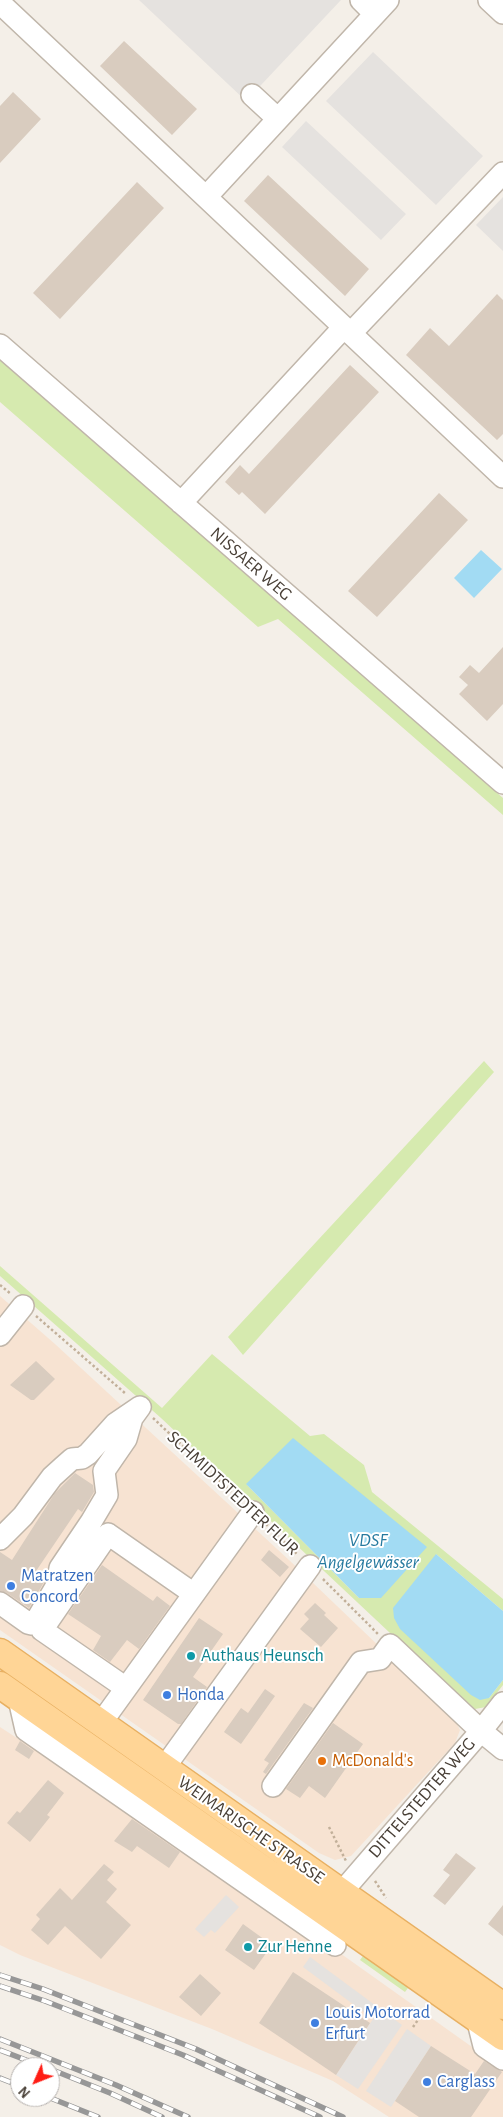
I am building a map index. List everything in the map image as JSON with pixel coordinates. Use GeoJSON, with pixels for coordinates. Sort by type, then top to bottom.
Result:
{"type":"FeatureCollection","features":[{"type":"Feature","properties":{"kind":"main road","name":"WEIMARISCHE STRASSE"},"geometry":{"type":"LineString","coordinates":[[0,1652],[164,1768],[326,1922],[503,2006]]}},
{"type":"Feature","properties":{"kind":"main road","name":"WEIMARISCHE STRASSE"},"geometry":{"type":"LineString","coordinates":[[10,1692],[198,1837],[326,1922],[477,2018],[503,2037]]}},
{"type":"Feature","properties":{"kind":"street"},"geometry":{"type":"LineString","coordinates":[[489,0],[503,13]]}},
{"type":"Feature","properties":{"kind":"street"},"geometry":{"type":"LineString","coordinates":[[0,3],[503,477]]}},
{"type":"Feature","properties":{"kind":"street"},"geometry":{"type":"LineString","coordinates":[[206,197],[278,119],[375,5]]}},
{"type":"Feature","properties":{"kind":"street"},"geometry":{"type":"LineString","coordinates":[[252,94],[278,119]]}},
{"type":"Feature","properties":{"kind":"street"},"geometry":{"type":"LineString","coordinates":[[181,503],[347,330],[503,173]]}},
{"type":"Feature","properties":{"kind":"street","name":"NISSAER WEG"},"geometry":{"type":"LineString","coordinates":[[0,345],[503,783]]}},
{"type":"Feature","properties":{"kind":"street"},"geometry":{"type":"LineString","coordinates":[[0,1335],[23,1306]]}},
{"type":"Feature","properties":{"kind":"street"},"geometry":{"type":"LineString","coordinates":[[0,1539],[23,1516],[52,1477],[63,1466],[72,1460],[82,1458],[88,1454],[115,1424],[140,1407]]}},
{"type":"Feature","properties":{"kind":"street"},"geometry":{"type":"LineString","coordinates":[[0,1603],[28,1623],[32,1624],[36,1621],[57,1585],[60,1568],[91,1522],[107,1494],[104,1470],[126,1439],[132,1418],[140,1407]]}},
{"type":"Feature","properties":{"kind":"street"},"geometry":{"type":"LineString","coordinates":[[88,1454],[94,1466],[104,1470]]}},
{"type":"Feature","properties":{"kind":"street"},"geometry":{"type":"LineString","coordinates":[[102,1723],[253,1512]]}},
{"type":"Feature","properties":{"kind":"street"},"geometry":{"type":"LineString","coordinates":[[126,1688],[42,1630],[108,1534],[194,1594]]}},
{"type":"Feature","properties":{"kind":"street"},"geometry":{"type":"LineString","coordinates":[[164,1768],[310,1566]]}},
{"type":"Feature","properties":{"kind":"street"},"geometry":{"type":"LineString","coordinates":[[273,1786],[361,1662],[385,1652],[503,1748]]}},
{"type":"Feature","properties":{"kind":"street","name":"DITTELSTEDTER WEG"},"geometry":{"type":"LineString","coordinates":[[326,1922],[503,1703]]}},
{"type":"Feature","properties":{"kind":"street"},"geometry":{"type":"LineString","coordinates":[[477,2018],[484,2046],[503,2059]]}},
{"type":"Feature","properties":{"kind":"path","name":"SCHMIDTSTEDTER FLUR"},"geometry":{"type":"LineString","coordinates":[[0,1285],[140,1407],[310,1566],[385,1652]]}},
{"type":"Feature","properties":{"kind":"path"},"geometry":{"type":"LineString","coordinates":[[329,1827],[346,1860]]}},
{"type":"Feature","properties":{"kind":"path"},"geometry":{"type":"LineString","coordinates":[[413,2028],[424,2011]]}},
{"type":"Feature","properties":{"kind":"shaded area"},"geometry":{"type":"Polygon","coordinates":[[[139,0],[341,0],[246,101],[139,0]]]}},
{"type":"Feature","properties":{"kind":"shaded area"},"geometry":{"type":"Polygon","coordinates":[[[373,52],[483,156],[436,205],[326,101],[373,52]]]}},
{"type":"Feature","properties":{"kind":"shaded area"},"geometry":{"type":"Polygon","coordinates":[[[306,121],[406,214],[381,240],[282,147],[306,121]]]}},
{"type":"Feature","properties":{"kind":"shaded area"},"geometry":{"type":"Polygon","coordinates":[[[503,197],[503,251],[476,225],[503,197]]]}},
{"type":"Feature","properties":{"kind":"shaded area"},"geometry":{"type":"Polygon","coordinates":[[[0,1296],[55,1344],[289,1560],[454,1718],[460,1730],[455,1743],[351,1856],[335,1860],[319,1853],[0,1630],[0,1296]]]}},
{"type":"Feature","properties":{"kind":"shaded area"},"geometry":{"type":"Polygon","coordinates":[[[0,1727],[271,1904],[503,2069],[503,2117],[389,2117],[333,2081],[212,2029],[20,1955],[0,1945],[0,1727]]]}},
{"type":"Feature","properties":{"kind":"shaded area"},"geometry":{"type":"Polygon","coordinates":[[[226,1895],[239,1907],[215,1933],[211,1930],[204,1937],[195,1929],[226,1895]]]}},
{"type":"Feature","properties":{"kind":"shaded area"},"geometry":{"type":"Polygon","coordinates":[[[310,1957],[402,2025],[358,2089],[336,2075],[373,2019],[303,1967],[310,1957]]]}},
{"type":"Feature","properties":{"kind":"shaded area"},"geometry":{"type":"Polygon","coordinates":[[[407,2029],[431,2046],[391,2107],[366,2091],[407,2029]]]}},
{"type":"Feature","properties":{"kind":"green space"},"geometry":{"type":"Polygon","coordinates":[[[0,357],[503,798],[503,815],[278,619],[258,627],[0,402],[0,357]]]}},
{"type":"Feature","properties":{"kind":"green space"},"geometry":{"type":"Polygon","coordinates":[[[484,1061],[494,1072],[243,1355],[228,1337],[484,1061]]]}},
{"type":"Feature","properties":{"kind":"green space"},"geometry":{"type":"Polygon","coordinates":[[[0,1266],[162,1408],[212,1354],[310,1436],[324,1434],[364,1465],[372,1492],[503,1599],[503,1611],[436,1554],[489,1698],[503,1680],[503,1685],[486,1707],[475,1709],[439,1679],[161,1418],[0,1276],[0,1266]],[[246,1484],[359,1598],[381,1598],[246,1484]]]}},
{"type":"Feature","properties":{"kind":"green space"},"geometry":{"type":"Polygon","coordinates":[[[366,1952],[408,1988],[405,1992],[360,1960],[366,1952]]]}},
{"type":"Feature","properties":{"kind":"water"},"geometry":{"type":"Polygon","coordinates":[[[481,550],[502,569],[474,598],[454,578],[481,550]]]}},
{"type":"Feature","properties":{"kind":"water","name":"VDSF Angelgewässer"},"geometry":{"type":"Polygon","coordinates":[[[293,1438],[427,1547],[381,1598],[359,1598],[246,1484],[293,1438]]]}},
{"type":"Feature","properties":{"kind":"water","name":"VDSF Angelgewässer"},"geometry":{"type":"Polygon","coordinates":[[[436,1554],[503,1611],[503,1680],[489,1698],[480,1700],[471,1695],[400,1629],[394,1618],[393,1608],[436,1554]]]}},
{"type":"Feature","properties":{"kind":"building"},"geometry":{"type":"Polygon","coordinates":[[[124,41],[197,109],[172,135],[100,66],[124,41]]]}},
{"type":"Feature","properties":{"kind":"building"},"geometry":{"type":"Polygon","coordinates":[[[13,92],[41,119],[0,163],[0,106],[13,92]]]}},
{"type":"Feature","properties":{"kind":"building"},"geometry":{"type":"Polygon","coordinates":[[[268,175],[369,269],[345,296],[244,201],[268,175]]]}},
{"type":"Feature","properties":{"kind":"building"},"geometry":{"type":"Polygon","coordinates":[[[137,182],[164,208],[60,319],[33,293],[137,182]]]}},
{"type":"Feature","properties":{"kind":"building"},"geometry":{"type":"Polygon","coordinates":[[[497,294],[503,300],[503,434],[497,440],[406,355],[430,328],[449,346],[497,294]]]}},
{"type":"Feature","properties":{"kind":"building"},"geometry":{"type":"Polygon","coordinates":[[[350,365],[379,392],[265,514],[242,492],[239,495],[225,482],[240,465],[249,474],[350,365]]]}},
{"type":"Feature","properties":{"kind":"building"},"geometry":{"type":"Polygon","coordinates":[[[439,493],[468,520],[377,617],[348,591],[439,493]]]}},
{"type":"Feature","properties":{"kind":"building"},"geometry":{"type":"Polygon","coordinates":[[[503,647],[503,704],[487,721],[459,694],[468,685],[459,677],[470,665],[479,673],[503,647]]]}},
{"type":"Feature","properties":{"kind":"building"},"geometry":{"type":"Polygon","coordinates":[[[36,1361],[55,1379],[34,1400],[31,1400],[10,1385],[36,1361]]]}},
{"type":"Feature","properties":{"kind":"building"},"geometry":{"type":"Polygon","coordinates":[[[75,1473],[93,1485],[94,1492],[82,1512],[78,1509],[34,1574],[44,1582],[29,1608],[7,1593],[0,1591],[0,1552],[12,1560],[55,1493],[75,1473]]]}},
{"type":"Feature","properties":{"kind":"building"},"geometry":{"type":"Polygon","coordinates":[[[269,1550],[289,1567],[280,1577],[261,1560],[269,1550]]]}},
{"type":"Feature","properties":{"kind":"building"},"geometry":{"type":"Polygon","coordinates":[[[102,1565],[153,1601],[157,1596],[170,1606],[139,1649],[127,1640],[110,1662],[93,1650],[101,1636],[68,1614],[102,1565]]]}},
{"type":"Feature","properties":{"kind":"building"},"geometry":{"type":"Polygon","coordinates":[[[315,1603],[326,1613],[324,1615],[338,1628],[321,1647],[300,1629],[309,1619],[304,1614],[315,1603]]]}},
{"type":"Feature","properties":{"kind":"building","name":"Authaus Heunsch"},"geometry":{"type":"Polygon","coordinates":[[[199,1618],[223,1634],[193,1677],[207,1687],[181,1724],[178,1724],[143,1700],[199,1618]]]}},
{"type":"Feature","properties":{"kind":"building"},"geometry":{"type":"Polygon","coordinates":[[[265,1689],[275,1696],[241,1744],[224,1732],[241,1708],[248,1713],[265,1689]]]}},
{"type":"Feature","properties":{"kind":"building"},"geometry":{"type":"Polygon","coordinates":[[[304,1703],[313,1708],[266,1774],[263,1772],[269,1763],[264,1760],[304,1703]]]}},
{"type":"Feature","properties":{"kind":"building"},"geometry":{"type":"Polygon","coordinates":[[[333,1723],[363,1744],[325,1798],[309,1786],[300,1798],[286,1789],[333,1723]]]}},
{"type":"Feature","properties":{"kind":"building"},"geometry":{"type":"Polygon","coordinates":[[[20,1741],[34,1751],[29,1759],[15,1750],[20,1741]]]}},
{"type":"Feature","properties":{"kind":"building"},"geometry":{"type":"Polygon","coordinates":[[[48,1780],[64,1793],[47,1815],[50,1817],[30,1842],[7,1823],[17,1811],[20,1813],[48,1780]]]}},
{"type":"Feature","properties":{"kind":"building"},"geometry":{"type":"Polygon","coordinates":[[[132,1819],[180,1852],[169,1868],[137,1846],[132,1852],[114,1841],[132,1819]]]}},
{"type":"Feature","properties":{"kind":"building"},"geometry":{"type":"Polygon","coordinates":[[[456,1853],[476,1868],[445,1905],[433,1896],[450,1875],[443,1870],[456,1853]]]}},
{"type":"Feature","properties":{"kind":"building"},"geometry":{"type":"Polygon","coordinates":[[[104,1864],[114,1872],[107,1880],[117,1889],[106,1902],[131,1925],[101,1959],[65,1926],[48,1945],[31,1930],[40,1919],[36,1915],[60,1888],[72,1900],[104,1864]]]}},
{"type":"Feature","properties":{"kind":"building"},"geometry":{"type":"Polygon","coordinates":[[[503,1905],[503,1936],[488,1924],[503,1905]]]}},
{"type":"Feature","properties":{"kind":"building","name":"Zur Henne"},"geometry":{"type":"Polygon","coordinates":[[[243,1924],[272,1945],[254,1970],[225,1950],[243,1924]]]}},
{"type":"Feature","properties":{"kind":"building"},"geometry":{"type":"Polygon","coordinates":[[[293,1972],[370,2023],[336,2075],[259,2023],[293,1972]]]}},
{"type":"Feature","properties":{"kind":"building"},"geometry":{"type":"Polygon","coordinates":[[[200,1974],[221,1993],[201,2016],[179,1997],[200,1974]]]}},
{"type":"Feature","properties":{"kind":"building"},"geometry":{"type":"Polygon","coordinates":[[[431,2046],[475,2074],[484,2061],[502,2072],[471,2117],[419,2117],[395,2101],[431,2046]]]}},
{"type":"Feature","properties":{"kind":"railway"},"geometry":{"type":"LineString","coordinates":[[0,1975],[43,1989],[196,2049],[343,2117]]}},
{"type":"Feature","properties":{"kind":"railway"},"geometry":{"type":"LineString","coordinates":[[0,1986],[45,2001],[183,2055],[320,2117]]}},
{"type":"Feature","properties":{"kind":"railway"},"geometry":{"type":"LineString","coordinates":[[0,2039],[116,2085],[188,2117]]}},
{"type":"Feature","properties":{"kind":"railway"},"geometry":{"type":"LineString","coordinates":[[0,2050],[18,2057]]}},
{"type":"Feature","properties":{"kind":"railway"},"geometry":{"type":"LineString","coordinates":[[60,2073],[162,2117]]}},
{"type":"Feature","properties":{"kind":"railway"},"geometry":{"type":"LineString","coordinates":[[0,2078],[10,2082]]}},
{"type":"Feature","properties":{"kind":"railway"},"geometry":{"type":"LineString","coordinates":[[60,2102],[98,2117]]}},
{"type":"Feature","properties":{"kind":"place","name":"Matratzen Concord"},"geometry":{"type":"Point","coordinates":[11,1586]}},
{"type":"Feature","properties":{"kind":"place","name":"Authaus Heunsch"},"geometry":{"type":"Point","coordinates":[191,1656]}},
{"type":"Feature","properties":{"kind":"place","name":"Honda"},"geometry":{"type":"Point","coordinates":[167,1695]}},
{"type":"Feature","properties":{"kind":"place","name":"McDonald's"},"geometry":{"type":"Point","coordinates":[322,1761]}},
{"type":"Feature","properties":{"kind":"place","name":"Zur Henne"},"geometry":{"type":"Point","coordinates":[248,1947]}},
{"type":"Feature","properties":{"kind":"place","name":"Louis Motorrad Erfurt"},"geometry":{"type":"Point","coordinates":[315,2023]}},
{"type":"Feature","properties":{"kind":"place","name":"Carglass"},"geometry":{"type":"Point","coordinates":[427,2082]}}]}
